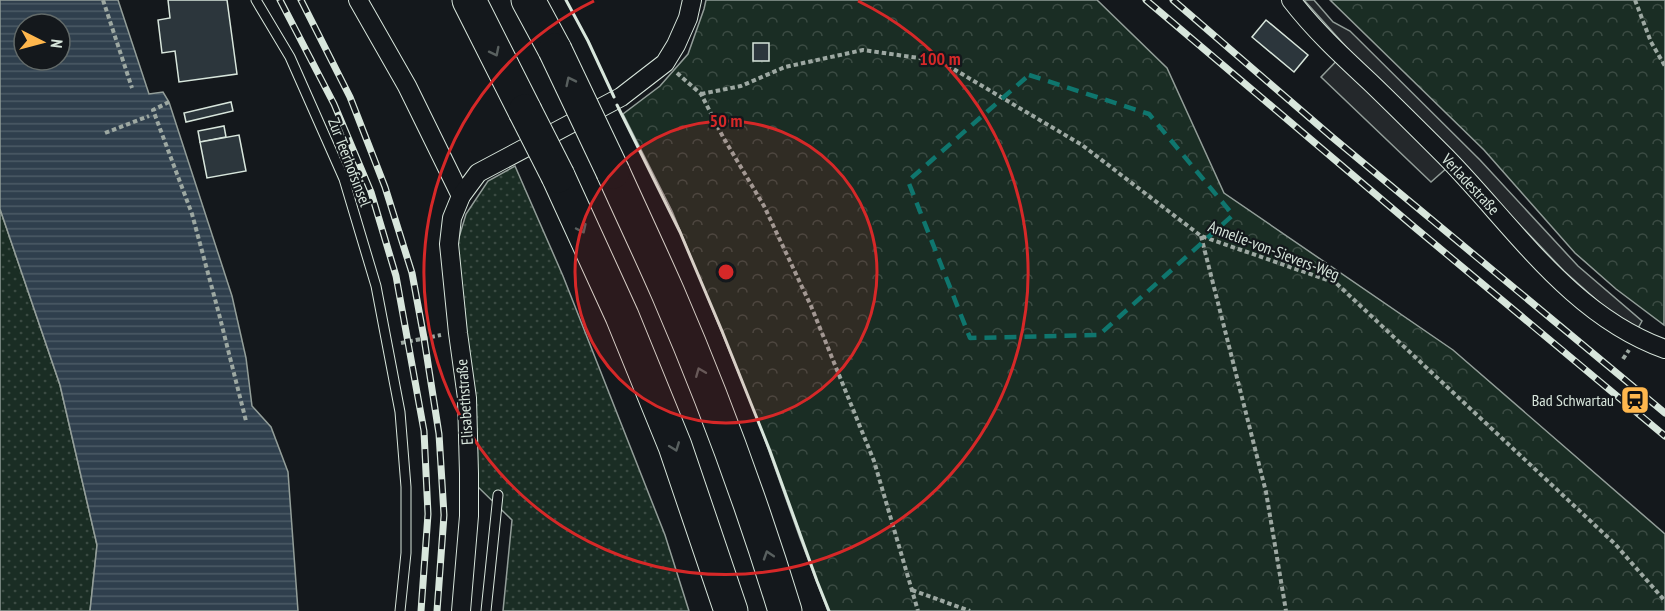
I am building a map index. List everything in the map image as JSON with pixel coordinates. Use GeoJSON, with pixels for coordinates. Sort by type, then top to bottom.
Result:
{"type":"FeatureCollection","features":[{"type":"Feature","properties":{"kind":"highway"},"geometry":{"type":"LineString","coordinates":[[469,0],[558,176],[622,316],[675,446],[731,611]]}},
{"type":"Feature","properties":{"kind":"highway"},"geometry":{"type":"LineString","coordinates":[[528,0],[555,50],[668,293],[722,425],[785,611]]}},
{"type":"Feature","properties":{"kind":"street"},"geometry":{"type":"LineString","coordinates":[[358,0],[407,86],[461,196]]}},
{"type":"Feature","properties":{"kind":"street","name":"Elisabethstraße"},"geometry":{"type":"LineString","coordinates":[[460,611],[469,516],[469,474],[467,398],[449,244],[452,218],[461,196],[478,173],[621,97],[665,63],[688,18],[692,0]]}},
{"type":"Feature","properties":{"kind":"street","name":"Verladestraße"},"geometry":{"type":"LineString","coordinates":[[1291,0],[1328,42],[1446,157],[1535,256],[1585,303],[1620,329],[1665,349]]}},
{"type":"Feature","properties":{"kind":"lane","name":"Zur Teerhofsinsel"},"geometry":{"type":"LineString","coordinates":[[256,0],[290,57],[344,179],[376,286],[400,412],[406,487],[406,553],[400,611]]}},
{"type":"Feature","properties":{"kind":"lane"},"geometry":{"type":"LineString","coordinates":[[486,611],[498,495]]}},
{"type":"Feature","properties":{"kind":"path"},"geometry":{"type":"LineString","coordinates":[[103,0],[132,88]]}},
{"type":"Feature","properties":{"kind":"path"},"geometry":{"type":"LineString","coordinates":[[1635,0],[1651,42],[1665,66]]}},
{"type":"Feature","properties":{"kind":"path","name":"Annelie-von-Sievers-Weg"},"geometry":{"type":"LineString","coordinates":[[701,94],[741,86],[785,67],[863,50],[940,61],[1082,146],[1200,236],[1336,283],[1615,544],[1665,601]]}},
{"type":"Feature","properties":{"kind":"path"},"geometry":{"type":"LineString","coordinates":[[665,63],[701,94],[723,137],[764,206],[811,306],[874,461],[918,611]]}},
{"type":"Feature","properties":{"kind":"path"},"geometry":{"type":"LineString","coordinates":[[169,102],[153,110],[192,214],[246,421]]}},
{"type":"Feature","properties":{"kind":"path"},"geometry":{"type":"LineString","coordinates":[[105,133],[149,116]]}},
{"type":"Feature","properties":{"kind":"path"},"geometry":{"type":"LineString","coordinates":[[1200,236],[1266,492],[1286,611]]}},
{"type":"Feature","properties":{"kind":"path"},"geometry":{"type":"LineString","coordinates":[[388,345],[458,333]]}},
{"type":"Feature","properties":{"kind":"path"},"geometry":{"type":"LineString","coordinates":[[911,590],[970,611]]}},
{"type":"Feature","properties":{"kind":"highlighted area"},"geometry":{"type":"Polygon","coordinates":[[[1029,75],[1149,114],[1233,215],[1099,335],[970,338],[908,181],[1029,75]]]}},
{"type":"Feature","properties":{"kind":"green space"},"geometry":{"type":"Polygon","coordinates":[[[706,0],[1097,0],[1167,68],[1224,193],[1453,350],[1665,534],[1665,611],[828,611],[759,423],[672,211],[623,114],[660,86],[688,54],[706,0]]]}},
{"type":"Feature","properties":{"kind":"green space"},"geometry":{"type":"Polygon","coordinates":[[[1330,0],[1665,0],[1664,325],[1616,289],[1575,253],[1484,150],[1330,0]]]}},
{"type":"Feature","properties":{"kind":"green space"},"geometry":{"type":"Polygon","coordinates":[[[515,166],[563,276],[665,535],[689,611],[503,611],[512,520],[478,487],[457,244],[466,214],[488,181],[515,166]]]}},
{"type":"Feature","properties":{"kind":"green space"},"geometry":{"type":"Polygon","coordinates":[[[0,209],[60,385],[97,545],[90,611],[0,611],[0,209]]]}},
{"type":"Feature","properties":{"kind":"shaded area"},"geometry":{"type":"Polygon","coordinates":[[[1304,0],[1314,0],[1333,22],[1350,31],[1480,160],[1578,266],[1642,321],[1637,330],[1610,312],[1564,271],[1457,159],[1431,182],[1321,77],[1348,49],[1304,0]]]}},
{"type":"Feature","properties":{"kind":"water"},"geometry":{"type":"Polygon","coordinates":[[[0,0],[118,0],[149,94],[163,92],[169,102],[232,296],[246,358],[252,406],[271,427],[288,472],[298,611],[90,611],[97,545],[60,385],[0,209],[0,0]]]}},
{"type":"Feature","properties":{"kind":"building"},"geometry":{"type":"Polygon","coordinates":[[[168,0],[227,0],[237,74],[179,82],[175,51],[162,53],[158,20],[170,18],[168,0]]]}},
{"type":"Feature","properties":{"kind":"building"},"geometry":{"type":"Polygon","coordinates":[[[1266,20],[1308,55],[1294,72],[1252,37],[1266,20]]]}},
{"type":"Feature","properties":{"kind":"building"},"geometry":{"type":"Polygon","coordinates":[[[753,43],[769,43],[769,61],[753,61],[753,43]]]}},
{"type":"Feature","properties":{"kind":"building"},"geometry":{"type":"Polygon","coordinates":[[[231,102],[233,111],[186,122],[184,113],[231,102]]]}},
{"type":"Feature","properties":{"kind":"building"},"geometry":{"type":"Polygon","coordinates":[[[224,126],[226,137],[200,142],[198,131],[224,126]]]}},
{"type":"Feature","properties":{"kind":"building"},"geometry":{"type":"Polygon","coordinates":[[[239,135],[246,171],[207,178],[200,142],[239,135]]]}},
{"type":"Feature","properties":{"kind":"railway"},"geometry":{"type":"LineString","coordinates":[[280,0],[334,104],[371,192],[396,276],[424,431],[428,514],[421,611]]}},
{"type":"Feature","properties":{"kind":"railway"},"geometry":{"type":"LineString","coordinates":[[301,0],[350,97],[385,187],[412,273],[439,434],[444,515],[437,611]]}},
{"type":"Feature","properties":{"kind":"railway"},"geometry":{"type":"LineString","coordinates":[[1146,0],[1665,436]]}},
{"type":"Feature","properties":{"kind":"railway"},"geometry":{"type":"LineString","coordinates":[[1173,0],[1332,137],[1665,413]]}},
{"type":"Feature","properties":{"kind":"wall"},"geometry":{"type":"LineString","coordinates":[[566,0],[614,97]]}},
{"type":"Feature","properties":{"kind":"wall"},"geometry":{"type":"LineString","coordinates":[[617,105],[680,232],[722,331],[770,451],[829,611]]}},
{"type":"Feature","properties":{"kind":"place","name":"Bad Schwartau"},"geometry":{"type":"Point","coordinates":[1635,400]}}]}
